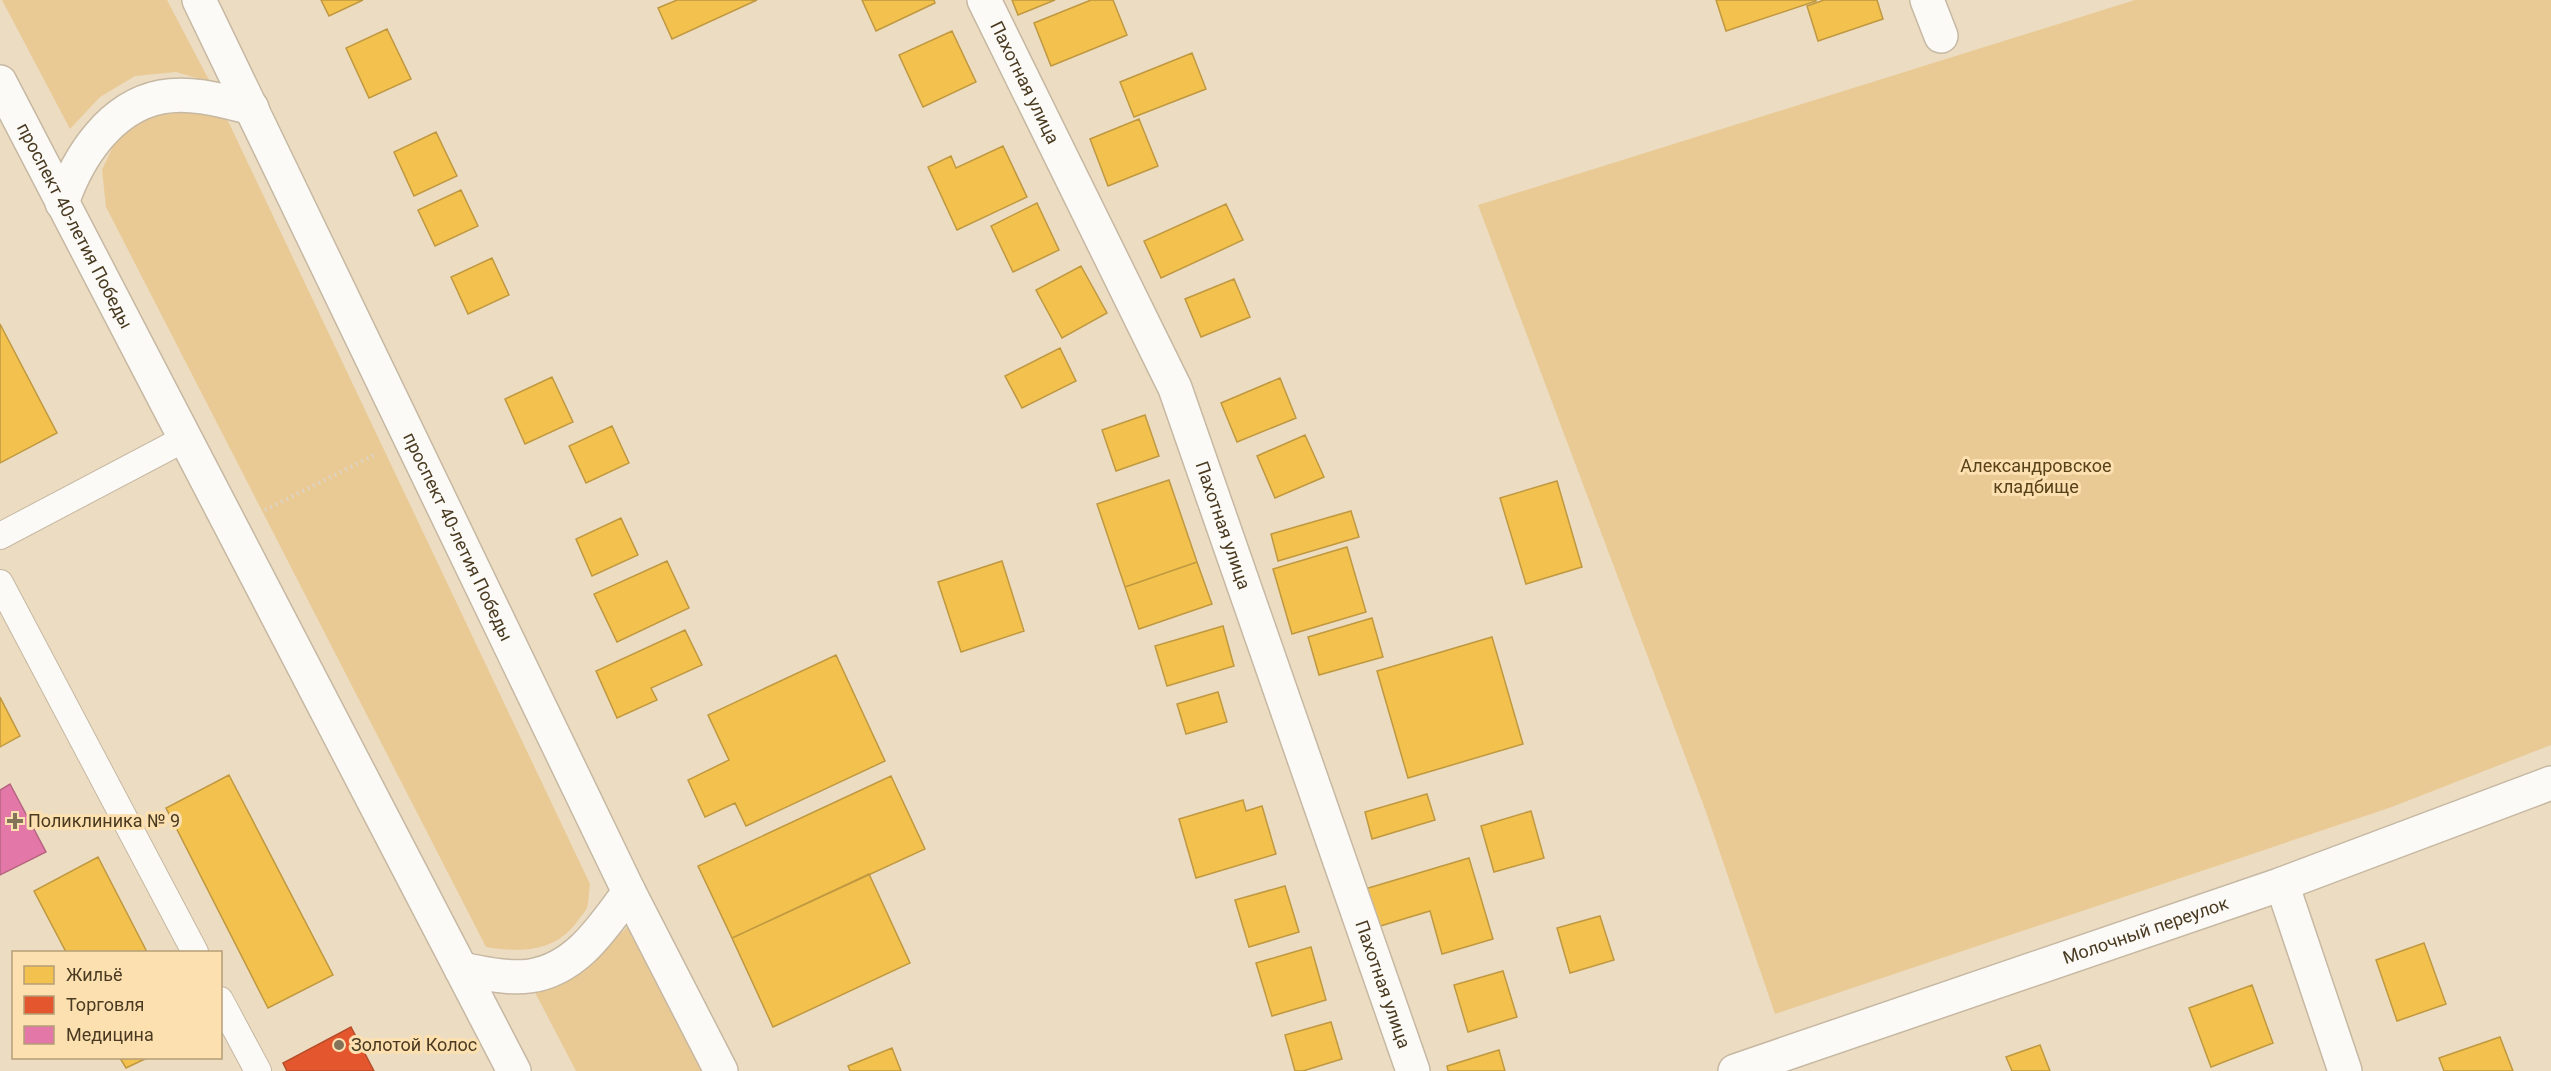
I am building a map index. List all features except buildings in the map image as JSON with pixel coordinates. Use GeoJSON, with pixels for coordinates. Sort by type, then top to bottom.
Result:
{"type":"FeatureCollection","features":[{"type":"Feature","properties":{"kind":"main road","name":"проспект 40-летия Победы"},"geometry":{"type":"LineString","coordinates":[[199,0],[629,892],[721,1071]]}},
{"type":"Feature","properties":{"kind":"main road","name":"Пахотная улица"},"geometry":{"type":"LineString","coordinates":[[984,0],[1175,388],[1413,1071]]}},
{"type":"Feature","properties":{"kind":"main road"},"geometry":{"type":"LineString","coordinates":[[1927,0],[1941,36]]}},
{"type":"Feature","properties":{"kind":"main road","name":"проспект 40-летия Победы"},"geometry":{"type":"LineString","coordinates":[[0,82],[514,1071]]}},
{"type":"Feature","properties":{"kind":"main road"},"geometry":{"type":"LineString","coordinates":[[62,203],[71,176],[88,150],[105,130],[131,108],[162,97],[192,96],[252,108]]}},
{"type":"Feature","properties":{"kind":"main road","name":"Молочный переулок"},"geometry":{"type":"LineString","coordinates":[[1735,1071],[2282,884],[2551,783]]}},
{"type":"Feature","properties":{"kind":"main road"},"geometry":{"type":"LineString","coordinates":[[2282,884],[2345,1071]]}},
{"type":"Feature","properties":{"kind":"main road"},"geometry":{"type":"LineString","coordinates":[[461,969],[495,975],[528,976],[552,970],[576,955],[595,937],[629,892]]}},
{"type":"Feature","properties":{"kind":"lane"},"geometry":{"type":"LineString","coordinates":[[0,536],[186,438]]}},
{"type":"Feature","properties":{"kind":"lane"},"geometry":{"type":"LineString","coordinates":[[0,583],[194,951]]}},
{"type":"Feature","properties":{"kind":"lane"},"geometry":{"type":"LineString","coordinates":[[222,1004],[258,1071]]}},
{"type":"Feature","properties":{"kind":"path"},"geometry":{"type":"LineString","coordinates":[[232,527],[410,436]]}},
{"type":"Feature","properties":{"kind":"green space"},"geometry":{"type":"Polygon","coordinates":[[[2,0],[167,0],[210,82],[176,72],[135,76],[100,97],[70,129],[2,0]]]}},
{"type":"Feature","properties":{"kind":"green space","name":"Александровское кладбище"},"geometry":{"type":"Polygon","coordinates":[[[2135,0],[2551,0],[2551,745],[2389,808],[1775,1014],[1705,809],[1478,205],[2135,0]]]}},
{"type":"Feature","properties":{"kind":"green space"},"geometry":{"type":"Polygon","coordinates":[[[202,110],[228,121],[590,884],[588,905],[585,911],[570,930],[549,944],[538,948],[513,950],[486,947],[106,207],[102,170],[115,142],[139,123],[169,111],[202,110]]]}},
{"type":"Feature","properties":{"kind":"green space"},"geometry":{"type":"Polygon","coordinates":[[[633,922],[708,1071],[576,1071],[528,979],[609,944],[633,922]]]}},
{"type":"Feature","properties":{"kind":"place","name":"Поликлиника № 9"},"geometry":{"type":"Point","coordinates":[15,821]}},
{"type":"Feature","properties":{"kind":"place","name":"Золотой Колос"},"geometry":{"type":"Point","coordinates":[339,1045]}}]}
